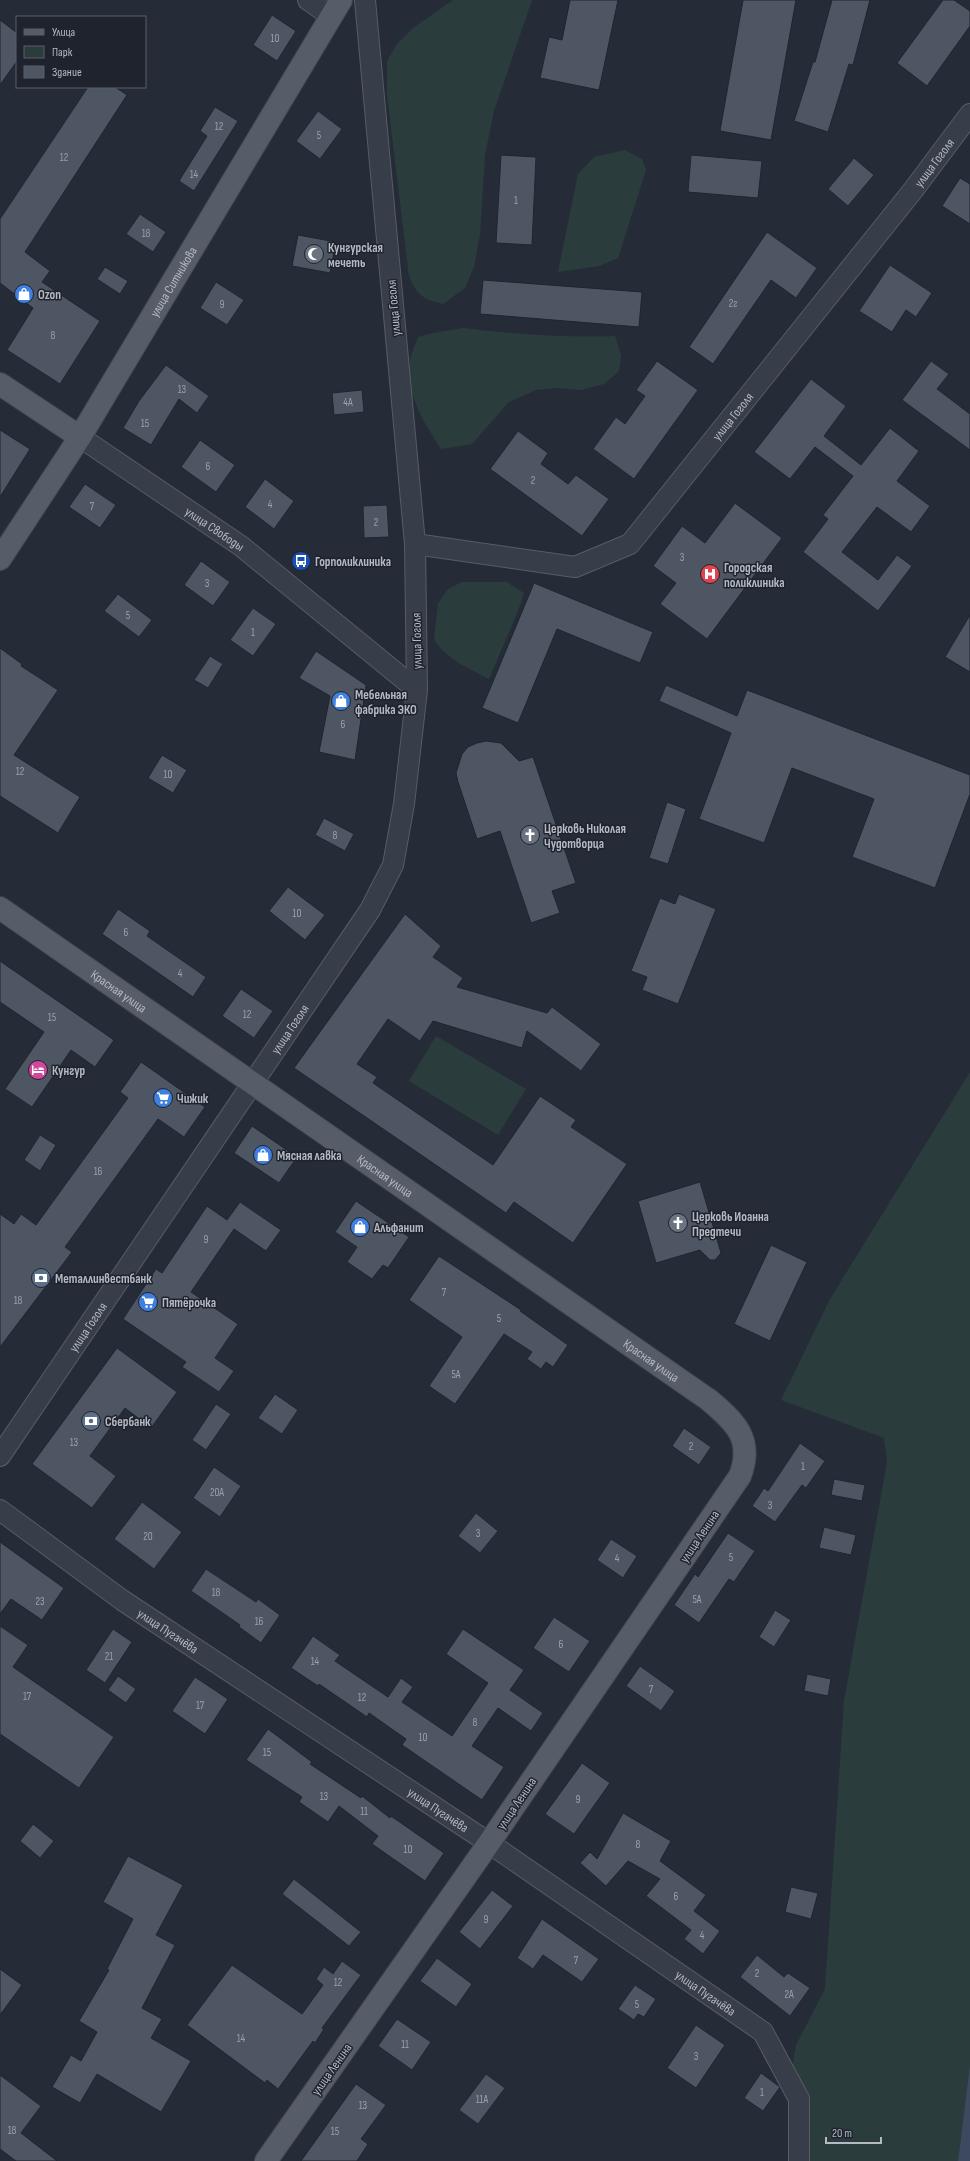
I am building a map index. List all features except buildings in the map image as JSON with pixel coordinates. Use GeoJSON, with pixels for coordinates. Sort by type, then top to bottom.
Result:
{"type":"FeatureCollection","features":[{"type":"Feature","properties":{"kind":"main road","name":"улица Ситникова"},"geometry":{"type":"LineString","coordinates":[[0,559],[80,437],[336,8]]}},
{"type":"Feature","properties":{"kind":"main road","name":"улица Свободы"},"geometry":{"type":"LineString","coordinates":[[0,384],[80,437]]}},
{"type":"Feature","properties":{"kind":"main road","name":"Красная улица"},"geometry":{"type":"LineString","coordinates":[[0,908],[255,1083],[709,1400],[734,1423],[743,1438]]}},
{"type":"Feature","properties":{"kind":"main road","name":"улица Ленина"},"geometry":{"type":"LineString","coordinates":[[266,2161],[488,1843],[740,1476],[744,1463],[745,1449],[743,1438]]}},
{"type":"Feature","properties":{"kind":"street"},"geometry":{"type":"LineString","coordinates":[[308,0],[336,8]]}},
{"type":"Feature","properties":{"kind":"street","name":"улица Гоголя"},"geometry":{"type":"LineString","coordinates":[[0,1456],[255,1083],[370,910],[393,866],[404,804],[417,690],[415,544],[365,0]]}},
{"type":"Feature","properties":{"kind":"street","name":"улица Гоголя"},"geometry":{"type":"LineString","coordinates":[[415,544],[575,567],[630,544],[914,189],[970,114]]}},
{"type":"Feature","properties":{"kind":"street","name":"улица Свободы"},"geometry":{"type":"LineString","coordinates":[[80,437],[241,546],[417,690]]}},
{"type":"Feature","properties":{"kind":"street","name":"улица Пугачёва"},"geometry":{"type":"LineString","coordinates":[[0,1510],[122,1600],[488,1843],[763,2032],[799,2099],[799,2161]]}},
{"type":"Feature","properties":{"kind":"green space"},"geometry":{"type":"Polygon","coordinates":[[[453,0],[532,0],[494,111],[485,155],[480,235],[474,267],[465,288],[443,304],[422,296],[415,288],[409,276],[387,95],[387,62],[396,45],[413,28],[453,0]]]}},
{"type":"Feature","properties":{"kind":"green space"},"geometry":{"type":"Polygon","coordinates":[[[625,150],[642,159],[646,170],[618,258],[599,266],[558,272],[578,174],[594,157],[625,150]]]}},
{"type":"Feature","properties":{"kind":"green space"},"geometry":{"type":"Polygon","coordinates":[[[463,328],[539,335],[615,336],[621,356],[619,371],[604,384],[581,390],[559,388],[536,390],[509,402],[472,444],[441,449],[420,413],[412,393],[409,364],[418,337],[463,328]]]}},
{"type":"Feature","properties":{"kind":"green space"},"geometry":{"type":"Polygon","coordinates":[[[462,582],[507,582],[524,593],[518,611],[489,679],[452,658],[434,640],[438,603],[448,589],[462,582]]]}},
{"type":"Feature","properties":{"kind":"green space"},"geometry":{"type":"Polygon","coordinates":[[[436,1036],[526,1089],[498,1135],[409,1081],[436,1036]]]}},
{"type":"Feature","properties":{"kind":"green space"},"geometry":{"type":"Polygon","coordinates":[[[970,1072],[970,2064],[958,2161],[798,2161],[792,2067],[796,2045],[825,1989],[844,1701],[887,1462],[884,1438],[781,1400],[830,1299],[970,1072]]]}},
{"type":"Feature","properties":{"kind":"water"},"geometry":{"type":"Polygon","coordinates":[[[970,2064],[970,2161],[958,2161],[970,2064]]]}},
{"type":"Feature","properties":{"kind":"place","name":"Кунгурская мечеть"},"geometry":{"type":"Point","coordinates":[314,254]}},
{"type":"Feature","properties":{"kind":"place","name":"Ozon"},"geometry":{"type":"Point","coordinates":[24,294]}},
{"type":"Feature","properties":{"kind":"place","name":"Горполиклиника"},"geometry":{"type":"Point","coordinates":[301,561]}},
{"type":"Feature","properties":{"kind":"place","name":"Городская поликлиника"},"geometry":{"type":"Point","coordinates":[710,574]}},
{"type":"Feature","properties":{"kind":"place","name":"Мебельная фабрика ЭКО"},"geometry":{"type":"Point","coordinates":[341,701]}},
{"type":"Feature","properties":{"kind":"place","name":"Церковь Николая Чудотворца"},"geometry":{"type":"Point","coordinates":[530,835]}},
{"type":"Feature","properties":{"kind":"place","name":"Кунгур"},"geometry":{"type":"Point","coordinates":[38,1070]}},
{"type":"Feature","properties":{"kind":"place","name":"Чижик"},"geometry":{"type":"Point","coordinates":[163,1098]}},
{"type":"Feature","properties":{"kind":"place","name":"Мясная лавка"},"geometry":{"type":"Point","coordinates":[263,1155]}},
{"type":"Feature","properties":{"kind":"place","name":"Церковь Иоанна Предтечи"},"geometry":{"type":"Point","coordinates":[678,1223]}},
{"type":"Feature","properties":{"kind":"place","name":"Альфанит"},"geometry":{"type":"Point","coordinates":[360,1227]}},
{"type":"Feature","properties":{"kind":"place","name":"Металлинвестбанк"},"geometry":{"type":"Point","coordinates":[41,1278]}},
{"type":"Feature","properties":{"kind":"place","name":"Пятёрочка"},"geometry":{"type":"Point","coordinates":[148,1302]}},
{"type":"Feature","properties":{"kind":"place","name":"Сбербанк"},"geometry":{"type":"Point","coordinates":[91,1421]}}]}
